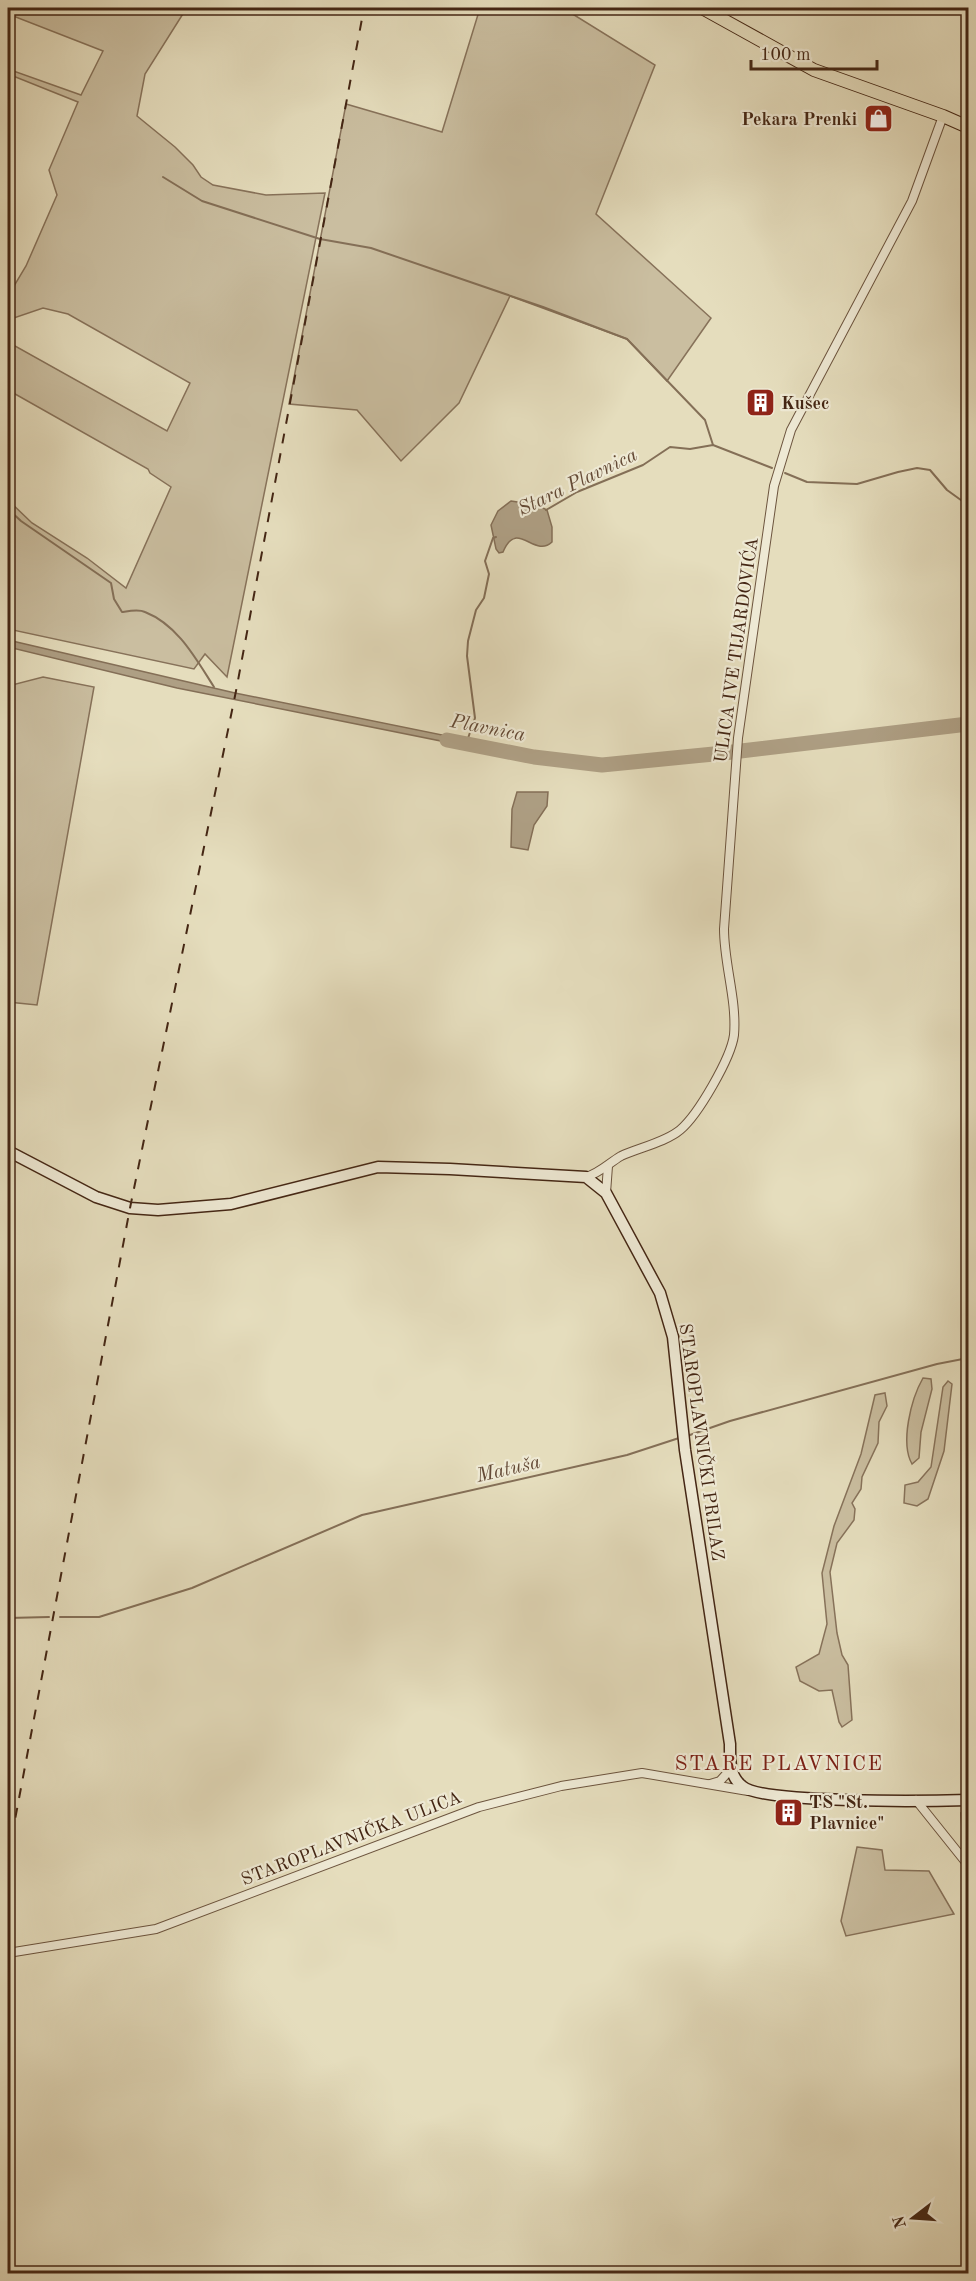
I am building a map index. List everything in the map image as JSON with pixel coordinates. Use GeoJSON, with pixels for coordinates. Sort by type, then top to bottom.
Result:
{"type":"FeatureCollection","features":[{"type":"Feature","properties":{"kind":"main road"},"geometry":{"type":"LineString","coordinates":[[702,8],[814,70],[969,127]]}},
{"type":"Feature","properties":{"kind":"street","name":"ULICA IVE TIJARDOVIĆA"},"geometry":{"type":"LineString","coordinates":[[586,1177],[618,1158],[681,1130],[712,1088],[731,1048],[734,1033],[724,950],[724,929],[738,738],[774,486],[791,430],[912,201],[943,116]]}},
{"type":"Feature","properties":{"kind":"street"},"geometry":{"type":"LineString","coordinates":[[8,1151],[96,1197],[130,1208],[158,1210],[231,1204],[378,1167],[586,1177]]}},
{"type":"Feature","properties":{"kind":"street"},"geometry":{"type":"LineString","coordinates":[[606,1192],[608,1166]]}},
{"type":"Feature","properties":{"kind":"street","name":"STAROPLAVNIČKI PRILAZ"},"geometry":{"type":"LineString","coordinates":[[586,1177],[606,1192],[660,1293],[673,1337],[685,1450],[730,1744],[731,1769]]}},
{"type":"Feature","properties":{"kind":"street"},"geometry":{"type":"LineString","coordinates":[[709,1784],[720,1781],[731,1769],[735,1780],[748,1791]]}},
{"type":"Feature","properties":{"kind":"street","name":"STAROPLAVNIČKA ULICA"},"geometry":{"type":"LineString","coordinates":[[8,1953],[156,1929],[479,1807],[561,1786],[642,1773],[789,1797],[969,1800]]}},
{"type":"Feature","properties":{"kind":"street"},"geometry":{"type":"LineString","coordinates":[[916,1800],[969,1865]]}},
{"type":"Feature","properties":{"kind":"shaded area"},"geometry":{"type":"Polygon","coordinates":[[[8,8],[186,9],[145,74],[137,116],[175,147],[193,165],[201,177],[213,185],[266,195],[325,193],[227,677],[205,654],[194,669],[8,629],[8,500],[32,523],[87,558],[126,588],[171,487],[150,473],[148,469],[8,390],[8,342],[167,431],[190,383],[68,314],[43,308],[8,320],[8,296],[26,266],[57,195],[49,170],[78,102],[8,74],[8,69],[81,95],[103,51],[8,14],[8,8]]]}},
{"type":"Feature","properties":{"kind":"shaded area"},"geometry":{"type":"Polygon","coordinates":[[[480,8],[553,8],[571,13],[655,65],[596,214],[711,318],[667,381],[627,339],[510,296],[459,403],[401,461],[357,410],[289,404],[346,104],[442,132],[480,8]]]}},
{"type":"Feature","properties":{"kind":"shaded area"},"geometry":{"type":"Polygon","coordinates":[[[511,501],[537,505],[547,510],[552,527],[552,542],[539,546],[520,538],[514,538],[503,552],[499,553],[491,525],[498,511],[511,501]]]}},
{"type":"Feature","properties":{"kind":"shaded area"},"geometry":{"type":"Polygon","coordinates":[[[8,640],[235,693],[467,740],[466,746],[177,688],[8,647],[8,640]]]}},
{"type":"Feature","properties":{"kind":"shaded area"},"geometry":{"type":"Polygon","coordinates":[[[43,677],[94,687],[37,1005],[8,1002],[8,686],[43,677]]]}},
{"type":"Feature","properties":{"kind":"shaded area"},"geometry":{"type":"Polygon","coordinates":[[[517,792],[548,792],[547,806],[534,825],[528,850],[511,847],[512,809],[517,792]]]}},
{"type":"Feature","properties":{"kind":"shaded area"},"geometry":{"type":"Polygon","coordinates":[[[923,1378],[931,1379],[932,1389],[921,1432],[919,1458],[912,1464],[907,1445],[908,1421],[923,1378]]]}},
{"type":"Feature","properties":{"kind":"shaded area"},"geometry":{"type":"Polygon","coordinates":[[[948,1381],[952,1384],[944,1451],[928,1499],[917,1506],[904,1503],[905,1485],[918,1482],[931,1467],[943,1387],[948,1381]]]}},
{"type":"Feature","properties":{"kind":"shaded area"},"geometry":{"type":"Polygon","coordinates":[[[885,1393],[887,1406],[879,1422],[878,1443],[862,1477],[861,1489],[852,1503],[855,1509],[854,1520],[837,1543],[830,1572],[837,1633],[842,1655],[848,1665],[852,1720],[842,1727],[832,1690],[819,1691],[800,1681],[796,1667],[819,1654],[827,1624],[822,1573],[834,1526],[861,1454],[875,1395],[885,1393]]]}},
{"type":"Feature","properties":{"kind":"shaded area"},"geometry":{"type":"Polygon","coordinates":[[[961,1813],[968,1813],[968,1847],[963,1847],[961,1813]]]}},
{"type":"Feature","properties":{"kind":"shaded area"},"geometry":{"type":"Polygon","coordinates":[[[857,1847],[882,1850],[885,1870],[929,1871],[954,1914],[846,1936],[841,1921],[857,1847]]]}},
{"type":"Feature","properties":{"kind":"waterway"},"geometry":{"type":"LineString","coordinates":[[163,177],[202,201],[320,239],[371,248],[543,307],[627,339],[705,420],[713,445]]}},
{"type":"Feature","properties":{"kind":"waterway","name":"Stara Plavnica"},"geometry":{"type":"LineString","coordinates":[[546,510],[577,492],[643,465],[670,447],[690,449],[713,445],[772,468]]}},
{"type":"Feature","properties":{"kind":"waterway","name":"Stara Plavnica"},"geometry":{"type":"LineString","coordinates":[[785,473],[807,482],[857,484],[917,468],[930,470],[947,490],[968,503]]}},
{"type":"Feature","properties":{"kind":"waterway","name":"Stara Plavnica"},"geometry":{"type":"LineString","coordinates":[[8,509],[21,521],[111,583],[114,599],[122,612],[143,611],[167,625],[185,644],[214,687]]}},
{"type":"Feature","properties":{"kind":"waterway","name":"Stara Plavnica"},"geometry":{"type":"LineString","coordinates":[[466,744],[475,718],[467,656],[468,641],[476,610],[484,598],[489,574],[485,561],[493,538],[496,537]]}},
{"type":"Feature","properties":{"kind":"waterway","name":"Plavnica"},"geometry":{"type":"LineString","coordinates":[[447,740],[534,757],[602,765],[968,724]]}},
{"type":"Feature","properties":{"kind":"waterway","name":"Matuša"},"geometry":{"type":"LineString","coordinates":[[687,1436],[730,1421],[937,1364],[968,1358]]}},
{"type":"Feature","properties":{"kind":"waterway","name":"Matuša"},"geometry":{"type":"LineString","coordinates":[[60,1617],[99,1617],[192,1588],[362,1515],[627,1455],[679,1438]]}},
{"type":"Feature","properties":{"kind":"waterway","name":"Matuša"},"geometry":{"type":"LineString","coordinates":[[8,1618],[49,1617]]}},
{"type":"Feature","properties":{"kind":"railway"},"geometry":{"type":"LineString","coordinates":[[8,1857],[130,1208],[236,691],[364,8]]}},
{"type":"Feature","properties":{"kind":"place","name":"Pekara Prenki"},"geometry":{"type":"Point","coordinates":[878,119]}},
{"type":"Feature","properties":{"kind":"place","name":"Kušec"},"geometry":{"type":"Point","coordinates":[760,403]}},
{"type":"Feature","properties":{"kind":"place","name":"TS \"St. Plavnice\""},"geometry":{"type":"Point","coordinates":[788,1812]}},
{"type":"Feature","properties":{"kind":"district","name":"STARE PLAVNICE"},"geometry":{"type":"Point","coordinates":[779,1763]}}]}
